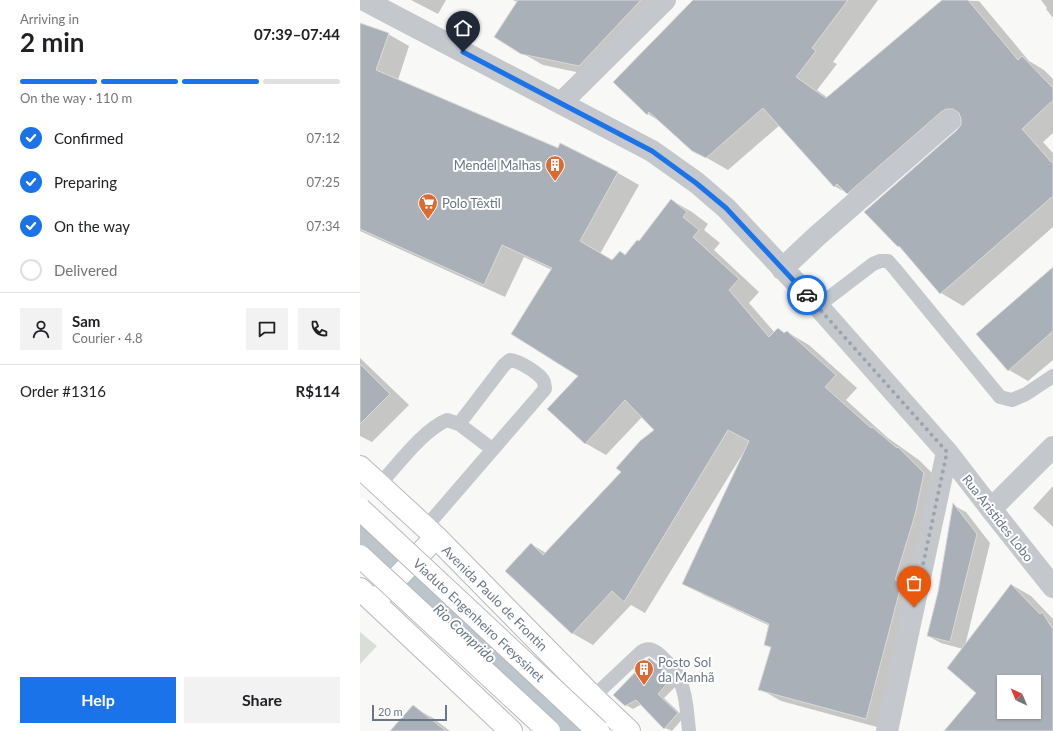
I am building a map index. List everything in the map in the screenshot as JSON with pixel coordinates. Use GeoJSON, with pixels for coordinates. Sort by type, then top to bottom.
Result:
{"type":"FeatureCollection","features":[{"type":"Feature","properties":{"kind":"main road","name":"Avenida Paulo de Frontin"},"geometry":{"type":"LineString","coordinates":[[360,467],[430,532],[593,697],[629,731]]}},
{"type":"Feature","properties":{"kind":"main road","name":"Viaduto Engenheiro Freyssinet"},"geometry":{"type":"LineString","coordinates":[[360,509],[598,731]]}},
{"type":"Feature","properties":{"kind":"main road"},"geometry":{"type":"LineString","coordinates":[[430,532],[367,596],[511,731]]}},
{"type":"Feature","properties":{"kind":"main road"},"geometry":{"type":"LineString","coordinates":[[360,556],[549,731]]}},
{"type":"Feature","properties":{"kind":"street","name":"Rua Aristides Lobo"},"geometry":{"type":"LineString","coordinates":[[364,0],[652,151],[696,183],[726,208],[818,306],[947,452],[991,509],[1050,578]]}},
{"type":"Feature","properties":{"kind":"street"},"geometry":{"type":"LineString","coordinates":[[561,103],[665,0]]}},
{"type":"Feature","properties":{"kind":"street"},"geometry":{"type":"LineString","coordinates":[[782,269],[817,236],[949,121]]}},
{"type":"Feature","properties":{"kind":"street"},"geometry":{"type":"LineString","coordinates":[[991,509],[1053,447]]}},
{"type":"Feature","properties":{"kind":"street"},"geometry":{"type":"LineString","coordinates":[[887,731],[947,452]]}},
{"type":"Feature","properties":{"kind":"lane"},"geometry":{"type":"LineString","coordinates":[[818,306],[873,264],[880,261],[888,261],[1000,397],[1012,400],[1026,394],[1053,376]]}},
{"type":"Feature","properties":{"kind":"lane"},"geometry":{"type":"LineString","coordinates":[[430,532],[492,449],[545,389],[544,382],[539,375],[517,361],[510,360],[504,365],[459,424]]}},
{"type":"Feature","properties":{"kind":"lane"},"geometry":{"type":"LineString","coordinates":[[380,485],[415,445],[438,424],[446,420],[459,424],[492,449]]}},
{"type":"Feature","properties":{"kind":"lane"},"geometry":{"type":"LineString","coordinates":[[593,697],[641,652],[650,648],[656,651],[674,670],[681,683],[689,731]]}},
{"type":"Feature","properties":{"kind":"shaded area"},"geometry":{"type":"Polygon","coordinates":[[[360,632],[377,646],[360,664],[360,632]]]}},
{"type":"Feature","properties":{"kind":"building"},"geometry":{"type":"Polygon","coordinates":[[[518,0],[641,0],[579,66],[521,54],[494,37],[518,0]]]}},
{"type":"Feature","properties":{"kind":"building"},"geometry":{"type":"Polygon","coordinates":[[[693,0],[848,0],[812,48],[816,51],[796,77],[826,98],[942,0],[968,0],[1018,60],[1022,56],[1053,88],[1053,100],[1022,129],[1053,164],[1053,196],[940,294],[899,246],[898,247],[864,212],[957,130],[961,125],[959,113],[953,109],[946,109],[941,112],[847,194],[837,184],[834,187],[763,108],[706,158],[692,151],[649,112],[647,115],[613,82],[693,0]]]}},
{"type":"Feature","properties":{"kind":"building"},"geometry":{"type":"Polygon","coordinates":[[[360,23],[389,33],[376,70],[558,148],[560,143],[618,172],[580,241],[612,260],[620,251],[625,255],[637,240],[639,241],[671,199],[687,212],[683,217],[699,230],[693,237],[739,279],[729,290],[769,337],[778,328],[784,333],[787,331],[836,375],[825,387],[871,428],[872,427],[897,448],[898,447],[924,473],[915,515],[895,580],[902,582],[866,719],[758,690],[771,647],[764,645],[769,624],[682,584],[749,441],[728,430],[624,602],[612,591],[572,634],[505,571],[531,543],[543,555],[621,472],[616,468],[640,441],[654,430],[625,400],[585,444],[547,409],[578,376],[511,334],[552,268],[502,245],[484,285],[360,229],[360,23]]]}},
{"type":"Feature","properties":{"kind":"building"},"geometry":{"type":"Polygon","coordinates":[[[1053,267],[1053,331],[1008,371],[976,334],[1053,267]]]}},
{"type":"Feature","properties":{"kind":"building"},"geometry":{"type":"Polygon","coordinates":[[[360,364],[390,394],[360,424],[360,364]]]}},
{"type":"Feature","properties":{"kind":"building"},"geometry":{"type":"Polygon","coordinates":[[[953,503],[977,534],[950,642],[927,636],[938,592],[953,503]]]}},
{"type":"Feature","properties":{"kind":"building"},"geometry":{"type":"Polygon","coordinates":[[[1011,584],[1040,614],[1042,612],[1053,629],[1053,731],[944,731],[976,693],[947,668],[1011,584]]]}},
{"type":"Feature","properties":{"kind":"building","name":"Posto Sol da Manhã"},"geometry":{"type":"Polygon","coordinates":[[[649,658],[664,670],[670,680],[658,694],[678,713],[664,729],[636,700],[625,706],[613,695],[649,658]]]}},
{"type":"Feature","properties":{"kind":"building"},"geometry":{"type":"Polygon","coordinates":[[[413,705],[446,731],[390,731],[413,705]]]}},
{"type":"Feature","properties":{"kind":"waterway","name":"Rio Comprido"},"geometry":{"type":"LineString","coordinates":[[360,536],[570,731]]}},
{"type":"Feature","properties":{"kind":"way so far"},"geometry":{"type":"LineString","coordinates":[[807,295],[947,452],[914,607]]}},
{"type":"Feature","properties":{"kind":"place","name":"Mendel Malhas"},"geometry":{"type":"Point","coordinates":[555,182]}},
{"type":"Feature","properties":{"kind":"place","name":"Polo Têxtil"},"geometry":{"type":"Point","coordinates":[428,220]}},
{"type":"Feature","properties":{"kind":"place","name":"Posto Sol da Manhã"},"geometry":{"type":"Point","coordinates":[644,686]}},
{"type":"Feature","properties":{"kind":"route"},"geometry":{"type":"LineString","coordinates":[[463,52],[652,151],[696,183],[726,208],[807,295]]}}]}
